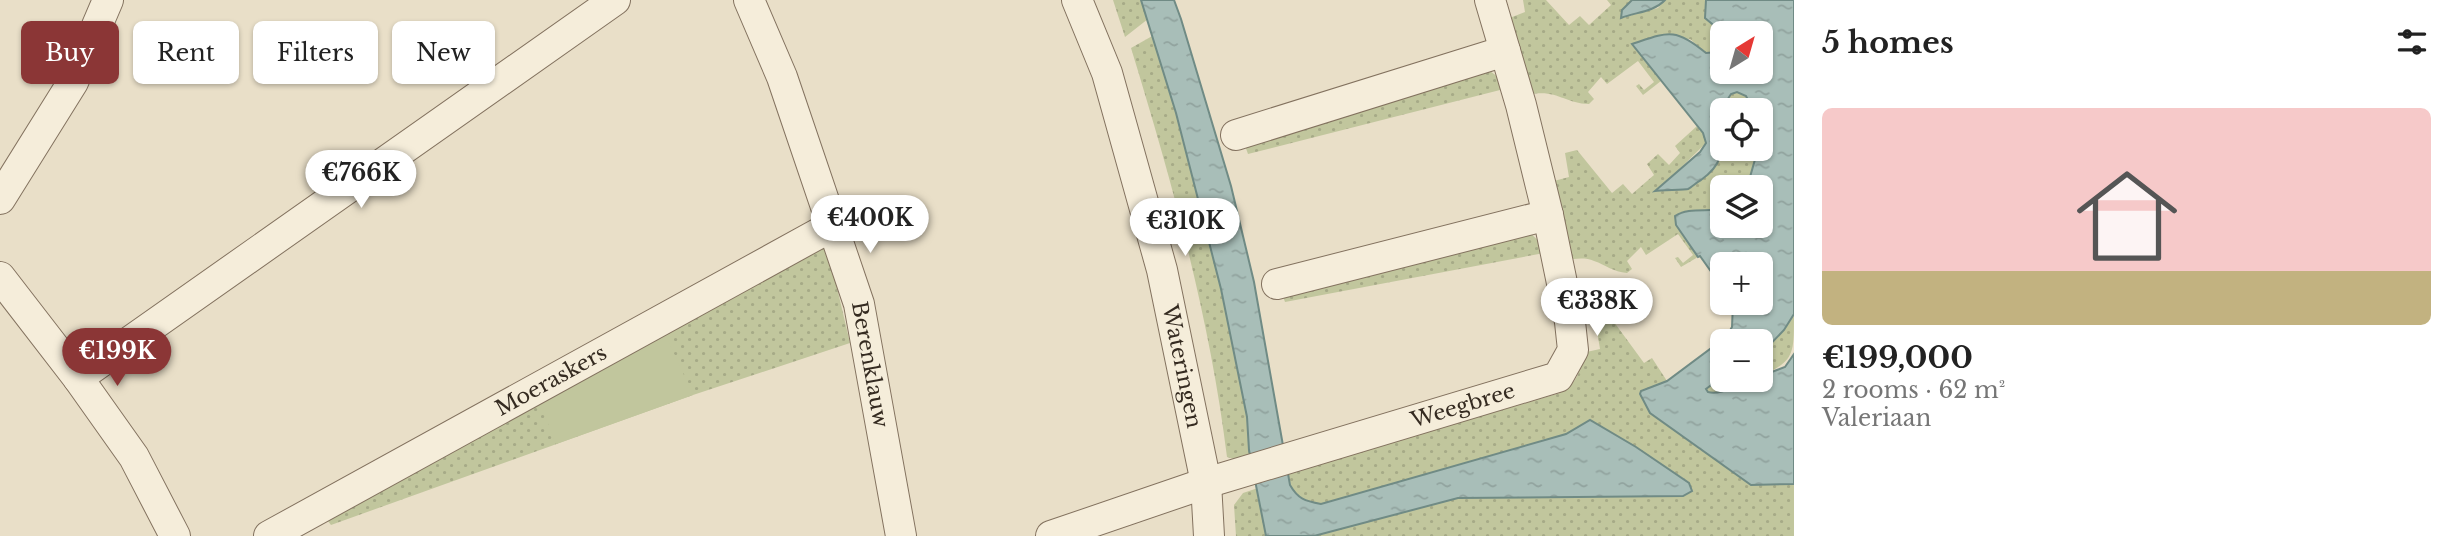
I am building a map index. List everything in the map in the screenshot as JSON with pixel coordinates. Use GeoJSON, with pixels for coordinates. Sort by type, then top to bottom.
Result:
{"type":"FeatureCollection","features":[{"type":"Feature","properties":{"kind":"street"},"geometry":{"type":"LineString","coordinates":[[0,199],[73,82],[108,0]]}},
{"type":"Feature","properties":{"kind":"street"},"geometry":{"type":"LineString","coordinates":[[78,378],[615,0]]}},
{"type":"Feature","properties":{"kind":"street","name":"Berenklauw"},"geometry":{"type":"LineString","coordinates":[[749,0],[782,77],[859,304],[901,536]]}},
{"type":"Feature","properties":{"kind":"street","name":"Wateringen"},"geometry":{"type":"LineString","coordinates":[[1077,0],[1107,73],[1220,479],[1209,536]]}},
{"type":"Feature","properties":{"kind":"street","name":"Weegbree"},"geometry":{"type":"LineString","coordinates":[[1051,536],[1220,479],[1558,377],[1573,350],[1570,322],[1548,215],[1490,0]]}},
{"type":"Feature","properties":{"kind":"street"},"geometry":{"type":"LineString","coordinates":[[1236,135],[1505,51]]}},
{"type":"Feature","properties":{"kind":"street"},"geometry":{"type":"LineString","coordinates":[[1276,284],[1548,215]]}},
{"type":"Feature","properties":{"kind":"street","name":"Moeraskers"},"geometry":{"type":"LineString","coordinates":[[270,536],[834,225]]}},
{"type":"Feature","properties":{"kind":"street"},"geometry":{"type":"LineString","coordinates":[[0,277],[78,378],[134,457],[175,536]]}},
{"type":"Feature","properties":{"kind":"green space"},"geometry":{"type":"Polygon","coordinates":[[[1113,0],[1141,0],[1148,19],[1125,37],[1113,0]]]}},
{"type":"Feature","properties":{"kind":"green space"},"geometry":{"type":"Polygon","coordinates":[[[1523,0],[1546,0],[1569,25],[1580,16],[1589,25],[1611,5],[1607,0],[1632,0],[1622,10],[1621,18],[1658,8],[1665,0],[1706,0],[1705,18],[1710,22],[1710,53],[1706,53],[1690,39],[1633,45],[1661,81],[1643,95],[1636,86],[1639,84],[1644,90],[1654,82],[1638,61],[1607,84],[1601,77],[1588,92],[1594,99],[1589,104],[1545,93],[1527,95],[1507,19],[1525,12],[1523,0]]]}},
{"type":"Feature","properties":{"kind":"green space"},"geometry":{"type":"Polygon","coordinates":[[[1154,35],[1199,195],[1247,417],[1251,453],[1237,460],[1227,457],[1200,302],[1161,149],[1131,48],[1154,35]]]}},
{"type":"Feature","properties":{"kind":"green space"},"geometry":{"type":"Polygon","coordinates":[[[1486,68],[1502,80],[1504,89],[1248,154],[1243,140],[1486,68]]]}},
{"type":"Feature","properties":{"kind":"green space"},"geometry":{"type":"Polygon","coordinates":[[[1737,92],[1747,98],[1729,98],[1737,92]]]}},
{"type":"Feature","properties":{"kind":"green space"},"geometry":{"type":"Polygon","coordinates":[[[1697,126],[1706,143],[1657,191],[1675,188],[1683,190],[1718,161],[1755,161],[1751,175],[1710,175],[1710,211],[1680,212],[1676,225],[1698,257],[1681,267],[1675,258],[1678,257],[1683,263],[1693,255],[1678,234],[1646,255],[1641,247],[1627,261],[1632,269],[1627,273],[1587,259],[1565,260],[1550,182],[1569,177],[1565,153],[1577,150],[1612,193],[1623,184],[1632,194],[1654,175],[1647,164],[1658,154],[1669,165],[1680,153],[1675,146],[1697,126]]]}},
{"type":"Feature","properties":{"kind":"green space"},"geometry":{"type":"Polygon","coordinates":[[[1527,230],[1542,244],[1544,253],[1285,302],[1280,288],[1527,230]]]}},
{"type":"Feature","properties":{"kind":"green space"},"geometry":{"type":"Polygon","coordinates":[[[826,241],[850,343],[693,395],[331,525],[321,512],[826,241]]]}},
{"type":"Feature","properties":{"kind":"green space"},"geometry":{"type":"Polygon","coordinates":[[[1794,316],[1790,355],[1773,370],[1773,341],[1794,316]]]}},
{"type":"Feature","properties":{"kind":"green space"},"geometry":{"type":"Polygon","coordinates":[[[1614,322],[1644,363],[1652,358],[1667,381],[1641,391],[1650,413],[1751,485],[1794,484],[1794,536],[1314,536],[1458,498],[1683,496],[1692,491],[1689,482],[1590,420],[1567,434],[1321,504],[1297,496],[1291,487],[1288,472],[1560,393],[1577,376],[1582,353],[1600,349],[1596,325],[1614,322]]]}},
{"type":"Feature","properties":{"kind":"green space"},"geometry":{"type":"Polygon","coordinates":[[[662,327],[693,395],[556,444],[537,396],[662,327]]]}},
{"type":"Feature","properties":{"kind":"green space"},"geometry":{"type":"Polygon","coordinates":[[[1258,488],[1266,536],[1236,536],[1234,505],[1243,493],[1258,488]]]}},
{"type":"Feature","properties":{"kind":"water"},"geometry":{"type":"Polygon","coordinates":[[[1141,0],[1174,0],[1181,19],[1231,186],[1254,282],[1290,485],[1299,496],[1321,504],[1566,434],[1590,420],[1689,483],[1692,491],[1683,496],[1458,498],[1314,536],[1266,536],[1249,450],[1247,417],[1221,289],[1176,113],[1141,0]]]}},
{"type":"Feature","properties":{"kind":"water"},"geometry":{"type":"Polygon","coordinates":[[[1632,0],[1665,0],[1650,9],[1621,18],[1622,10],[1632,0]]]}},
{"type":"Feature","properties":{"kind":"water"},"geometry":{"type":"Polygon","coordinates":[[[1706,0],[1794,0],[1794,314],[1773,341],[1773,329],[1731,329],[1732,315],[1773,315],[1773,252],[1710,252],[1710,270],[1676,225],[1675,216],[1710,210],[1710,238],[1773,238],[1773,175],[1751,175],[1755,161],[1773,161],[1773,98],[1747,98],[1737,92],[1729,98],[1710,98],[1710,161],[1718,161],[1713,170],[1688,189],[1655,191],[1700,152],[1706,143],[1703,133],[1632,44],[1671,34],[1710,53],[1710,84],[1773,84],[1773,21],[1710,22],[1705,18],[1706,0]]]}},
{"type":"Feature","properties":{"kind":"water"},"geometry":{"type":"Polygon","coordinates":[[[1710,349],[1710,386],[1706,389],[1708,392],[1773,392],[1773,372],[1785,367],[1794,354],[1794,484],[1751,485],[1650,413],[1641,391],[1667,381],[1710,349]]]}}]}
